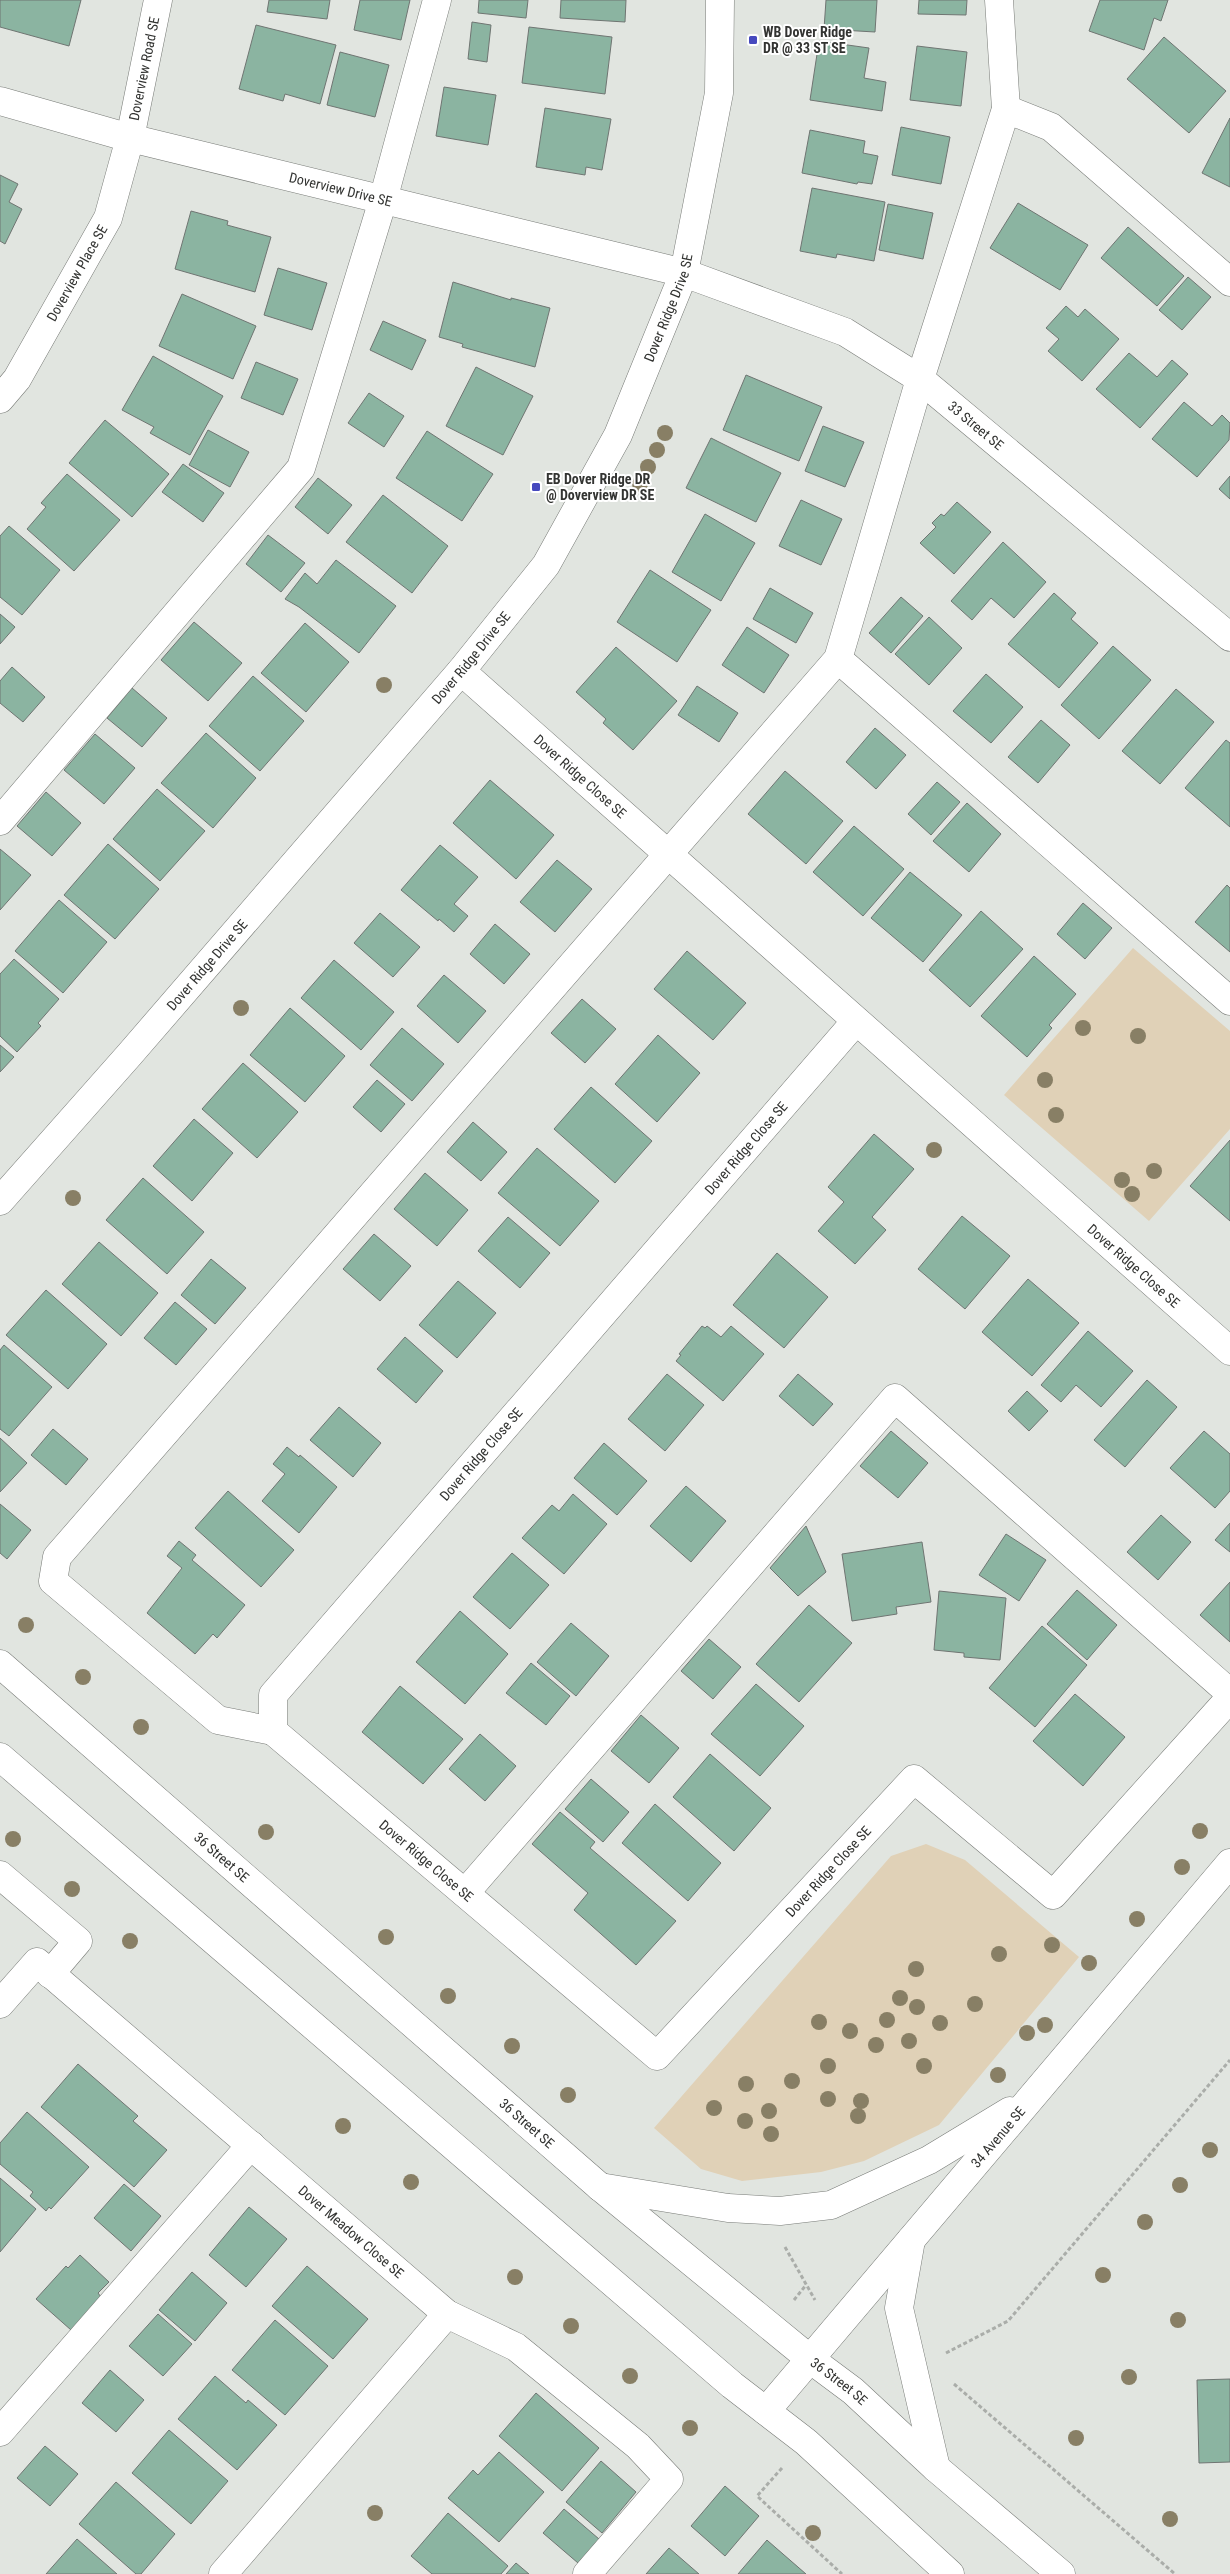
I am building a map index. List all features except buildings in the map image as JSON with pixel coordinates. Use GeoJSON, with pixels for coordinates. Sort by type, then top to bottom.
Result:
{"type":"FeatureCollection","features":[{"type":"Feature","properties":{"kind":"street","name":"Doverview Road SE"},"geometry":{"type":"LineString","coordinates":[[130,138],[158,0]]}},
{"type":"Feature","properties":{"kind":"street"},"geometry":{"type":"LineString","coordinates":[[0,821],[301,468],[383,200],[437,0]]}},
{"type":"Feature","properties":{"kind":"street","name":"Dover Ridge Drive SE"},"geometry":{"type":"LineString","coordinates":[[0,1201],[130,1054],[460,671],[546,565],[618,434],[684,273],[719,93],[720,0]]}},
{"type":"Feature","properties":{"kind":"street"},"geometry":{"type":"LineString","coordinates":[[273,1731],[218,1720],[53,1581],[57,1557],[838,659],[920,379],[1006,109],[999,0]]}},
{"type":"Feature","properties":{"kind":"street","name":"Doverview Drive SE"},"geometry":{"type":"LineString","coordinates":[[0,101],[130,138],[684,273]]}},
{"type":"Feature","properties":{"kind":"street"},"geometry":{"type":"LineString","coordinates":[[1006,109],[1051,127],[1230,282]]}},
{"type":"Feature","properties":{"kind":"street","name":"Doverview Place SE"},"geometry":{"type":"LineString","coordinates":[[0,399],[17,379],[108,218],[130,138]]}},
{"type":"Feature","properties":{"kind":"street","name":"33 Street SE"},"geometry":{"type":"LineString","coordinates":[[684,273],[845,332],[920,379],[1230,637]]}},
{"type":"Feature","properties":{"kind":"street"},"geometry":{"type":"LineString","coordinates":[[838,659],[1230,1001]]}},
{"type":"Feature","properties":{"kind":"street","name":"Dover Ridge Close SE"},"geometry":{"type":"LineString","coordinates":[[460,671],[670,854],[1230,1351]]}},
{"type":"Feature","properties":{"kind":"street","name":"Dover Ridge Close SE"},"geometry":{"type":"LineString","coordinates":[[856,1021],[273,1695],[273,1731],[657,2056],[914,1778],[1053,1895],[1230,1698]]}},
{"type":"Feature","properties":{"kind":"street"},"geometry":{"type":"LineString","coordinates":[[465,1893],[895,1398],[1230,1693]]}},
{"type":"Feature","properties":{"kind":"street","name":"36 Street SE"},"geometry":{"type":"LineString","coordinates":[[0,1664],[600,2186],[810,2360],[853,2391],[936,2468],[1061,2574]]}},
{"type":"Feature","properties":{"kind":"street"},"geometry":{"type":"LineString","coordinates":[[0,1757],[732,2385],[806,2442],[950,2574]]}},
{"type":"Feature","properties":{"kind":"street","name":"34 Avenue SE"},"geometry":{"type":"LineString","coordinates":[[766,2411],[1230,1863]]}},
{"type":"Feature","properties":{"kind":"street"},"geometry":{"type":"LineString","coordinates":[[0,1875],[78,1941],[50,1974]]}},
{"type":"Feature","properties":{"kind":"street","name":"Dover Meadow Close SE"},"geometry":{"type":"LineString","coordinates":[[0,2004],[37,1962],[447,2314],[516,2348],[638,2446],[668,2480],[587,2574]]}},
{"type":"Feature","properties":{"kind":"street"},"geometry":{"type":"LineString","coordinates":[[600,2186],[728,2208],[780,2211],[831,2205],[929,2160],[1027,2101]]}},
{"type":"Feature","properties":{"kind":"street"},"geometry":{"type":"LineString","coordinates":[[0,2432],[251,2145]]}},
{"type":"Feature","properties":{"kind":"street"},"geometry":{"type":"LineString","coordinates":[[912,2239],[899,2308],[936,2468]]}},
{"type":"Feature","properties":{"kind":"street"},"geometry":{"type":"LineString","coordinates":[[223,2574],[447,2314]]}},
{"type":"Feature","properties":{"kind":"path"},"geometry":{"type":"LineString","coordinates":[[944,2354],[1008,2321],[1230,2060]]}},
{"type":"Feature","properties":{"kind":"path"},"geometry":{"type":"LineString","coordinates":[[782,2242],[818,2306]]}},
{"type":"Feature","properties":{"kind":"path"},"geometry":{"type":"LineString","coordinates":[[788,2308],[806,2285]]}},
{"type":"Feature","properties":{"kind":"path"},"geometry":{"type":"LineString","coordinates":[[950,2381],[1175,2574]]}},
{"type":"Feature","properties":{"kind":"path"},"geometry":{"type":"LineString","coordinates":[[758,2496],[842,2574]]}},
{"type":"Feature","properties":{"kind":"shaded area"},"geometry":{"type":"Polygon","coordinates":[[[1133,948],[1230,1031],[1230,1129],[1149,1221],[1004,1095],[1133,948]]]}},
{"type":"Feature","properties":{"kind":"shaded area"},"geometry":{"type":"Polygon","coordinates":[[[926,1844],[965,1860],[1079,1957],[939,2125],[864,2161],[821,2172],[742,2181],[701,2169],[654,2128],[891,1856],[926,1844]]]}},
{"type":"Feature","properties":{"kind":"place","name":"WB Dover Ridge DR @ 33 ST SE"},"geometry":{"type":"Point","coordinates":[753,40]}},
{"type":"Feature","properties":{"kind":"place","name":"EB Dover Ridge DR @ Doverview DR SE"},"geometry":{"type":"Point","coordinates":[536,487]}}]}
